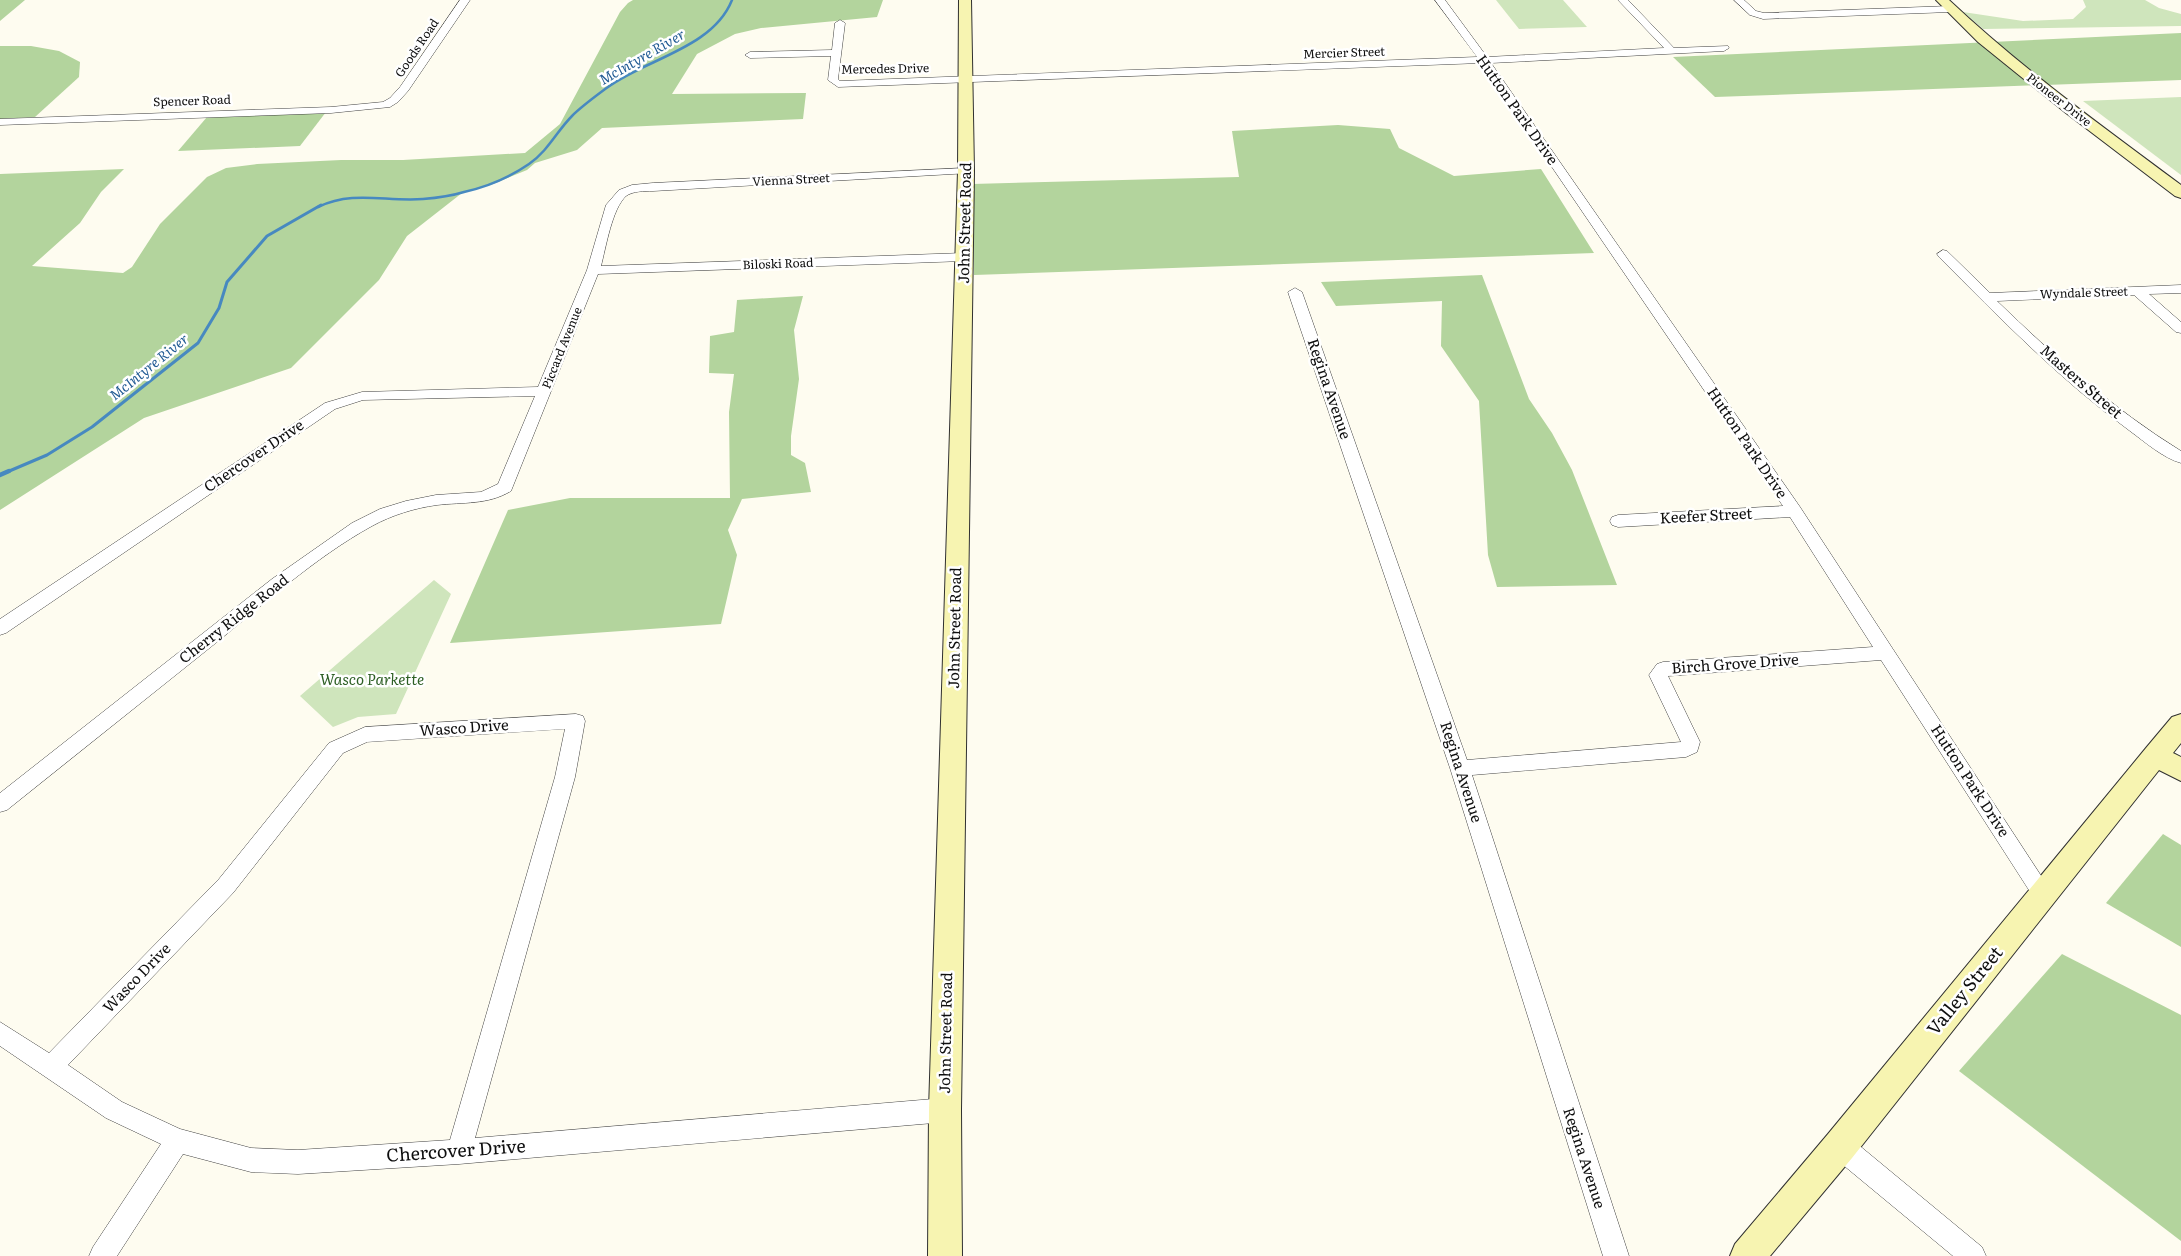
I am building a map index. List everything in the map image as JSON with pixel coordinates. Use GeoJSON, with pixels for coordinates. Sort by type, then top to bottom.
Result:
{"type":"FeatureCollection","features":[{"type":"Feature","properties":{"kind":"main road","name":"John Street Road"},"geometry":{"type":"LineString","coordinates":[[944,1256],[945,1110],[966,171],[965,0]]}},
{"type":"Feature","properties":{"kind":"main road","name":"Pioneer Drive"},"geometry":{"type":"LineString","coordinates":[[1946,4],[1983,39],[2071,110],[2181,193]]}},
{"type":"Feature","properties":{"kind":"main road","name":"Valley Street"},"geometry":{"type":"LineString","coordinates":[[1746,1256],[1840,1146],[2181,724]]}},
{"type":"Feature","properties":{"kind":"main road"},"geometry":{"type":"LineString","coordinates":[[2155,755],[2181,770]]}},
{"type":"Feature","properties":{"kind":"street","name":"Goods Road"},"geometry":{"type":"LineString","coordinates":[[386,106],[404,89],[465,0]]}},
{"type":"Feature","properties":{"kind":"street","name":"Hutton Park Drive"},"geometry":{"type":"LineString","coordinates":[[1440,0],[1484,60],[1794,511],[2043,894]]}},
{"type":"Feature","properties":{"kind":"street"},"geometry":{"type":"LineString","coordinates":[[1623,0],[1672,51]]}},
{"type":"Feature","properties":{"kind":"street"},"geometry":{"type":"LineString","coordinates":[[1739,0],[1753,13],[1763,16],[1906,12],[1946,4]]}},
{"type":"Feature","properties":{"kind":"street","name":"Mercedes Drive"},"geometry":{"type":"LineString","coordinates":[[840,23],[832,80],[838,84],[966,80]]}},
{"type":"Feature","properties":{"kind":"street","name":"Mercier Street"},"geometry":{"type":"LineString","coordinates":[[966,80],[1484,60],[1724,48]]}},
{"type":"Feature","properties":{"kind":"street"},"geometry":{"type":"LineString","coordinates":[[750,55],[836,53]]}},
{"type":"Feature","properties":{"kind":"street","name":"Spencer Road"},"geometry":{"type":"LineString","coordinates":[[0,122],[331,110],[386,106]]}},
{"type":"Feature","properties":{"kind":"street","name":"Vienna Street"},"geometry":{"type":"LineString","coordinates":[[617,197],[632,189],[639,188],[966,171]]}},
{"type":"Feature","properties":{"kind":"street","name":"Piccard Avenue"},"geometry":{"type":"LineString","coordinates":[[497,494],[505,487],[593,270],[612,205],[617,197]]}},
{"type":"Feature","properties":{"kind":"street","name":"Masters Street"},"geometry":{"type":"LineString","coordinates":[[1943,254],[2074,378],[2118,415],[2181,458]]}},
{"type":"Feature","properties":{"kind":"street","name":"Biloski Road"},"geometry":{"type":"LineString","coordinates":[[593,270],[964,257]]}},
{"type":"Feature","properties":{"kind":"street","name":"Wyndale Street"},"geometry":{"type":"LineString","coordinates":[[1987,297],[2181,289]]}},
{"type":"Feature","properties":{"kind":"street"},"geometry":{"type":"LineString","coordinates":[[2137,291],[2181,329]]}},
{"type":"Feature","properties":{"kind":"street","name":"Regina Avenue"},"geometry":{"type":"LineString","coordinates":[[1295,292],[1460,768],[1616,1256]]}},
{"type":"Feature","properties":{"kind":"street","name":"Chercover Drive"},"geometry":{"type":"LineString","coordinates":[[0,628],[330,406],[362,396],[544,390]]}},
{"type":"Feature","properties":{"kind":"street","name":"Cherry Ridge Road"},"geometry":{"type":"LineString","coordinates":[[0,804],[266,593],[359,526],[385,514],[435,500],[497,494]]}},
{"type":"Feature","properties":{"kind":"street","name":"Keefer Street"},"geometry":{"type":"LineString","coordinates":[[1618,521],[1794,511]]}},
{"type":"Feature","properties":{"kind":"street","name":"Birch Grove Drive"},"geometry":{"type":"LineString","coordinates":[[1460,768],[1690,747],[1691,742],[1687,731],[1658,675],[1663,669],[1886,653]]}},
{"type":"Feature","properties":{"kind":"street","name":"Wasco Drive"},"geometry":{"type":"LineString","coordinates":[[51,1067],[226,886],[336,748],[365,734],[576,721],[565,776],[459,1152]]}},
{"type":"Feature","properties":{"kind":"street","name":"Chercover Drive"},"geometry":{"type":"LineString","coordinates":[[0,1032],[114,1110],[178,1140],[251,1160],[298,1162],[459,1152],[945,1110]]}},
{"type":"Feature","properties":{"kind":"street"},"geometry":{"type":"LineString","coordinates":[[102,1256],[178,1140]]}},
{"type":"Feature","properties":{"kind":"street"},"geometry":{"type":"LineString","coordinates":[[1840,1146],[1973,1256]]}},
{"type":"Feature","properties":{"kind":"green space"},"geometry":{"type":"Polygon","coordinates":[[[0,0],[25,0],[0,21],[0,0]]]}},
{"type":"Feature","properties":{"kind":"green space"},"geometry":{"type":"Polygon","coordinates":[[[633,0],[883,0],[877,17],[761,28],[735,34],[697,54],[672,94],[806,93],[803,119],[602,128],[577,150],[535,163],[527,170],[493,184],[462,193],[407,236],[379,280],[291,368],[144,418],[0,510],[0,174],[124,169],[101,192],[80,223],[32,266],[123,273],[132,267],[160,224],[207,177],[226,168],[257,164],[341,160],[403,160],[525,153],[560,124],[620,12],[633,0]]]}},
{"type":"Feature","properties":{"kind":"green space"},"geometry":{"type":"Polygon","coordinates":[[[1496,0],[1563,0],[1587,27],[1519,29],[1496,0]]]}},
{"type":"Feature","properties":{"kind":"green space"},"geometry":{"type":"Polygon","coordinates":[[[2083,0],[2145,0],[2159,8],[2181,14],[2181,26],[1983,29],[1963,12],[2023,21],[2073,19],[2086,7],[2083,0]]]}},
{"type":"Feature","properties":{"kind":"green space"},"geometry":{"type":"Polygon","coordinates":[[[2181,33],[2181,80],[1715,97],[1673,57],[2181,33]]]}},
{"type":"Feature","properties":{"kind":"green space"},"geometry":{"type":"Polygon","coordinates":[[[0,46],[31,46],[59,51],[80,62],[79,77],[35,117],[0,119],[0,46]]]}},
{"type":"Feature","properties":{"kind":"green space"},"geometry":{"type":"Polygon","coordinates":[[[2181,97],[2181,175],[2083,101],[2181,97]]]}},
{"type":"Feature","properties":{"kind":"green space"},"geometry":{"type":"Polygon","coordinates":[[[326,112],[300,146],[178,151],[207,117],[326,112]]]}},
{"type":"Feature","properties":{"kind":"green space"},"geometry":{"type":"Polygon","coordinates":[[[1338,125],[1390,129],[1399,148],[1454,176],[1541,169],[1594,253],[974,275],[972,184],[1239,177],[1232,131],[1338,125]]]}},
{"type":"Feature","properties":{"kind":"green space"},"geometry":{"type":"Polygon","coordinates":[[[1482,275],[1529,399],[1552,433],[1572,470],[1617,585],[1497,587],[1488,555],[1479,401],[1441,346],[1442,301],[1336,306],[1321,282],[1482,275]]]}},
{"type":"Feature","properties":{"kind":"green space"},"geometry":{"type":"Polygon","coordinates":[[[803,296],[794,330],[799,379],[791,436],[791,455],[805,463],[811,492],[742,499],[728,530],[737,555],[721,624],[450,643],[508,510],[570,498],[730,498],[729,412],[734,374],[709,373],[710,336],[734,332],[737,300],[803,296]]]}},
{"type":"Feature","properties":{"kind":"green space","name":"Wasco Parkette"},"geometry":{"type":"Polygon","coordinates":[[[434,580],[451,594],[396,714],[358,717],[333,727],[300,696],[434,580]]]}},
{"type":"Feature","properties":{"kind":"green space"},"geometry":{"type":"Polygon","coordinates":[[[2163,834],[2181,845],[2181,947],[2106,903],[2163,834]]]}},
{"type":"Feature","properties":{"kind":"green space"},"geometry":{"type":"Polygon","coordinates":[[[2062,954],[2181,1015],[2181,1241],[1959,1071],[2062,954]]]}},
{"type":"Feature","properties":{"kind":"waterway","name":"McIntyre River"},"geometry":{"type":"LineString","coordinates":[[318,207],[344,199],[409,200],[444,197],[481,187],[506,177],[536,159],[572,116],[608,87],[623,77],[677,51],[710,30],[723,16],[732,0]]}},
{"type":"Feature","properties":{"kind":"waterway","name":"McIntyre River"},"geometry":{"type":"LineString","coordinates":[[7,472],[47,455],[92,427],[198,343],[219,308],[227,282],[267,236],[321,205]]}},
{"type":"Feature","properties":{"kind":"waterway","name":"McIntyre River"},"geometry":{"type":"LineString","coordinates":[[0,475],[9,471]]}}]}
